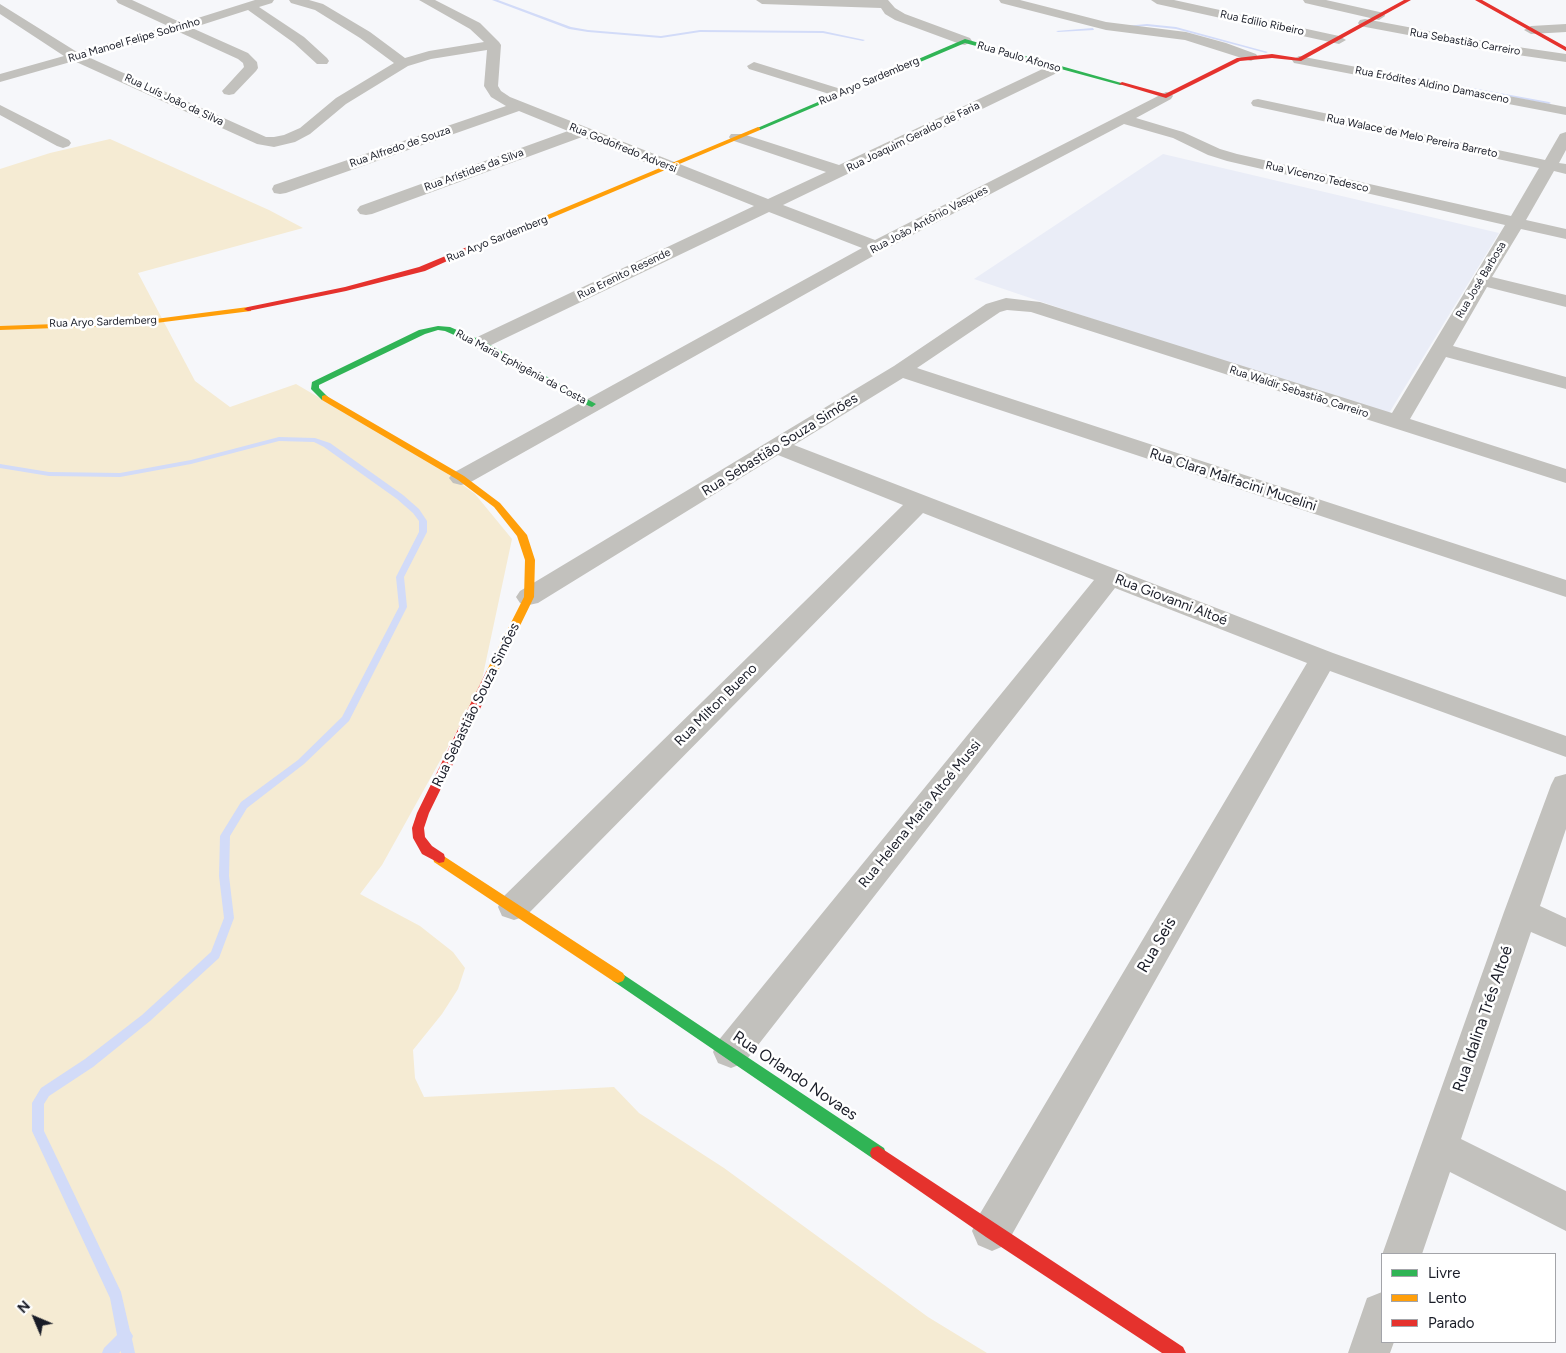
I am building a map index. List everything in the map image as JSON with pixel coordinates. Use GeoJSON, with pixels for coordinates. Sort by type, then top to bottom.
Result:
{"type":"FeatureCollection","features":[{"type":"Feature","properties":{"kind":"street"},"geometry":{"type":"LineString","coordinates":[[122,0],[243,56],[250,62],[251,68],[229,91]]}},
{"type":"Feature","properties":{"kind":"street","name":"Rua Manoel Felipe Sobrinho"},"geometry":{"type":"LineString","coordinates":[[0,78],[181,27],[268,0]]}},
{"type":"Feature","properties":{"kind":"street"},"geometry":{"type":"LineString","coordinates":[[295,0],[319,7],[365,35],[403,63],[429,54],[494,45]]}},
{"type":"Feature","properties":{"kind":"street"},"geometry":{"type":"LineString","coordinates":[[425,0],[475,26],[494,45]]}},
{"type":"Feature","properties":{"kind":"street"},"geometry":{"type":"LineString","coordinates":[[762,0],[882,2]]}},
{"type":"Feature","properties":{"kind":"street"},"geometry":{"type":"LineString","coordinates":[[1005,0],[1106,26],[1186,36],[1251,57]]}},
{"type":"Feature","properties":{"kind":"street","name":"Rua Edilio Ribeiro"},"geometry":{"type":"LineString","coordinates":[[1157,0],[1339,40]]}},
{"type":"Feature","properties":{"kind":"street"},"geometry":{"type":"LineString","coordinates":[[1308,0],[1379,16]]}},
{"type":"Feature","properties":{"kind":"street"},"geometry":{"type":"LineString","coordinates":[[1299,60],[1322,50],[1408,0]]}},
{"type":"Feature","properties":{"kind":"street"},"geometry":{"type":"LineString","coordinates":[[1478,0],[1566,49]]}},
{"type":"Feature","properties":{"kind":"street","name":"Rua Paulo Afonso"},"geometry":{"type":"LineString","coordinates":[[882,2],[900,16],[965,41],[1056,68],[1166,96]]}},
{"type":"Feature","properties":{"kind":"street"},"geometry":{"type":"LineString","coordinates":[[250,6],[300,40],[322,61]]}},
{"type":"Feature","properties":{"kind":"street","name":"Rua Luís João da Silva"},"geometry":{"type":"LineString","coordinates":[[0,8],[74,56],[263,141],[274,142],[289,139],[305,131],[341,102],[403,63]]}},
{"type":"Feature","properties":{"kind":"street","name":"Rua Sebastião Carreiro"},"geometry":{"type":"LineString","coordinates":[[1365,24],[1566,58]]}},
{"type":"Feature","properties":{"kind":"street"},"geometry":{"type":"LineString","coordinates":[[1531,30],[1566,28]]}},
{"type":"Feature","properties":{"kind":"street","name":"Rua Aryo Sardemberg"},"geometry":{"type":"LineString","coordinates":[[0,328],[140,323],[191,317],[260,307],[346,289],[422,269],[669,167],[839,93],[965,41]]}},
{"type":"Feature","properties":{"kind":"street","name":"Rua Godofredo Adversi"},"geometry":{"type":"LineString","coordinates":[[494,45],[491,86],[496,94],[519,106],[669,167],[876,247]]}},
{"type":"Feature","properties":{"kind":"street","name":"Rua João Antônio Vasques"},"geometry":{"type":"LineString","coordinates":[[461,478],[876,247],[1231,62],[1251,57],[1272,56],[1299,60]]}},
{"type":"Feature","properties":{"kind":"street","name":"Rua Eródites Aldino Damasceno"},"geometry":{"type":"LineString","coordinates":[[1299,60],[1566,111]]}},
{"type":"Feature","properties":{"kind":"street"},"geometry":{"type":"LineString","coordinates":[[754,66],[839,93]]}},
{"type":"Feature","properties":{"kind":"street","name":"Rua Joaquim Geraldo de Faria"},"geometry":{"type":"LineString","coordinates":[[769,205],[1056,68]]}},
{"type":"Feature","properties":{"kind":"street","name":"Rua Walace de Melo Pereira Barreto"},"geometry":{"type":"LineString","coordinates":[[1258,103],[1558,167]]}},
{"type":"Feature","properties":{"kind":"street","name":"Rua Alfredo de Souza"},"geometry":{"type":"LineString","coordinates":[[280,188],[519,106]]}},
{"type":"Feature","properties":{"kind":"street"},"geometry":{"type":"LineString","coordinates":[[0,109],[63,143]]}},
{"type":"Feature","properties":{"kind":"street","name":"Rua Vicenzo Tedesco"},"geometry":{"type":"LineString","coordinates":[[1124,119],[1178,135],[1214,152],[1232,158],[1566,234]]}},
{"type":"Feature","properties":{"kind":"street","name":"Rua Arístides da Silva"},"geometry":{"type":"LineString","coordinates":[[366,210],[583,131]]}},
{"type":"Feature","properties":{"kind":"street"},"geometry":{"type":"LineString","coordinates":[[737,137],[840,172]]}},
{"type":"Feature","properties":{"kind":"street","name":"Rua José Barbosa"},"geometry":{"type":"LineString","coordinates":[[1397,423],[1515,222],[1558,167],[1566,137]]}},
{"type":"Feature","properties":{"kind":"street","name":"Rua Erenito Resende"},"geometry":{"type":"LineString","coordinates":[[480,343],[769,205]]}},
{"type":"Feature","properties":{"kind":"street"},"geometry":{"type":"LineString","coordinates":[[1481,280],[1566,301]]}},
{"type":"Feature","properties":{"kind":"street","name":"Rua Sebastião Souza Simões"},"geometry":{"type":"LineString","coordinates":[[529,597],[778,447],[901,370],[993,308],[1006,304],[1033,306]]}},
{"type":"Feature","properties":{"kind":"street","name":"Rua Waldir Sebastião Carreiro"},"geometry":{"type":"LineString","coordinates":[[1033,306],[1566,476]]}},
{"type":"Feature","properties":{"kind":"street","name":"Rua Maria Ephigênia da Costa"},"geometry":{"type":"LineString","coordinates":[[325,378],[422,332],[447,328],[480,343],[592,404]]}},
{"type":"Feature","properties":{"kind":"street"},"geometry":{"type":"LineString","coordinates":[[1441,349],[1566,383]]}},
{"type":"Feature","properties":{"kind":"street","name":"Rua Clara Malfacini Mucelini"},"geometry":{"type":"LineString","coordinates":[[901,370],[1566,590]]}},
{"type":"Feature","properties":{"kind":"street","name":"Rua Sebastião Souza Simões"},"geometry":{"type":"LineString","coordinates":[[325,378],[315,384],[314,389],[319,394],[461,478],[497,504],[522,535],[530,560],[529,597],[423,813]]}},
{"type":"Feature","properties":{"kind":"street","name":"Rua Giovanni Altoé"},"geometry":{"type":"LineString","coordinates":[[778,447],[1323,659],[1566,747]]}},
{"type":"Feature","properties":{"kind":"street","name":"Rua Milton Bueno"},"geometry":{"type":"LineString","coordinates":[[514,907],[919,503]]}},
{"type":"Feature","properties":{"kind":"street","name":"Rua Helena Maria Altoé Mussi"},"geometry":{"type":"LineString","coordinates":[[731,1052],[1110,577]]}},
{"type":"Feature","properties":{"kind":"street","name":"Rua Seis"},"geometry":{"type":"LineString","coordinates":[[992,1230],[1323,659]]}},
{"type":"Feature","properties":{"kind":"street","name":"Rua Idalina Trés Altoé"},"geometry":{"type":"LineString","coordinates":[[1402,1253],[1520,912],[1566,785]]}},
{"type":"Feature","properties":{"kind":"street","name":"Rua Orlando Novaes"},"geometry":{"type":"LineString","coordinates":[[423,813],[418,828],[419,838],[427,850],[731,1052],[992,1230],[1177,1353]]}},
{"type":"Feature","properties":{"kind":"street"},"geometry":{"type":"LineString","coordinates":[[1520,912],[1566,933]]}},
{"type":"Feature","properties":{"kind":"street"},"geometry":{"type":"LineString","coordinates":[[1439,1147],[1566,1212]]}},
{"type":"Feature","properties":{"kind":"street"},"geometry":{"type":"LineString","coordinates":[[1369,1353],[1381,1316]]}},
{"type":"Feature","properties":{"kind":"shaded area"},"geometry":{"type":"Polygon","coordinates":[[[110,139],[269,210],[303,228],[138,273],[195,381],[230,407],[296,384],[441,469],[475,494],[512,539],[480,689],[382,865],[360,894],[420,926],[453,952],[465,968],[458,989],[442,1014],[413,1050],[415,1078],[424,1097],[614,1087],[639,1113],[724,1168],[928,1317],[987,1353],[0,1353],[0,169],[50,153],[110,139]]]}},
{"type":"Feature","properties":{"kind":"shaded area"},"geometry":{"type":"Polygon","coordinates":[[[1163,154],[1499,233],[1386,418],[974,279],[1163,154]]]}},
{"type":"Feature","properties":{"kind":"waterway"},"geometry":{"type":"LineString","coordinates":[[494,0],[570,28],[588,31],[661,37],[700,31],[823,32],[863,40]]}},
{"type":"Feature","properties":{"kind":"waterway"},"geometry":{"type":"LineString","coordinates":[[1127,26],[1147,25],[1176,28],[1266,52]]}},
{"type":"Feature","properties":{"kind":"waterway"},"geometry":{"type":"LineString","coordinates":[[1058,31],[1093,29]]}},
{"type":"Feature","properties":{"kind":"waterway"},"geometry":{"type":"LineString","coordinates":[[1397,75],[1549,103]]}},
{"type":"Feature","properties":{"kind":"waterway"},"geometry":{"type":"LineString","coordinates":[[0,466],[49,474],[120,475],[191,462],[279,439],[315,440],[327,445],[400,497],[416,511],[423,521],[423,532],[400,577],[403,607],[346,719],[301,762],[244,805],[225,836],[224,876],[229,918],[215,955],[146,1018],[89,1063],[45,1092],[38,1103],[38,1131],[116,1297],[125,1337]]}},
{"type":"Feature","properties":{"kind":"waterway"},"geometry":{"type":"LineString","coordinates":[[109,1353],[125,1337]]}},
{"type":"Feature","properties":{"kind":"waterway"},"geometry":{"type":"LineString","coordinates":[[125,1337],[128,1353]]}},
{"type":"Feature","properties":{"kind":"traffic: fast"},"geometry":{"type":"LineString","coordinates":[[758,129],[965,41],[1122,84]]}},
{"type":"Feature","properties":{"kind":"traffic: fast"},"geometry":{"type":"LineString","coordinates":[[325,398],[315,389],[315,384],[422,332],[438,328],[447,329],[480,343],[592,404]]}},
{"type":"Feature","properties":{"kind":"traffic: fast"},"geometry":{"type":"LineString","coordinates":[[618,977],[878,1153]]}},
{"type":"Feature","properties":{"kind":"traffic: slow"},"geometry":{"type":"LineString","coordinates":[[470,249],[758,129]]}},
{"type":"Feature","properties":{"kind":"traffic: slow"},"geometry":{"type":"LineString","coordinates":[[0,328],[140,323],[248,309]]}},
{"type":"Feature","properties":{"kind":"traffic: slow"},"geometry":{"type":"LineString","coordinates":[[325,398],[461,478],[497,505],[522,535],[530,560],[529,597],[492,672]]}},
{"type":"Feature","properties":{"kind":"traffic: slow"},"geometry":{"type":"LineString","coordinates":[[439,858],[618,977]]}},
{"type":"Feature","properties":{"kind":"traffic: jam"},"geometry":{"type":"LineString","coordinates":[[1122,84],[1166,96],[1239,59],[1272,56],[1299,60],[1408,0]]}},
{"type":"Feature","properties":{"kind":"traffic: jam"},"geometry":{"type":"LineString","coordinates":[[1478,0],[1566,49]]}},
{"type":"Feature","properties":{"kind":"traffic: jam"},"geometry":{"type":"LineString","coordinates":[[248,309],[346,289],[422,269],[470,249]]}},
{"type":"Feature","properties":{"kind":"traffic: jam"},"geometry":{"type":"LineString","coordinates":[[439,858],[427,850],[419,838],[418,828],[423,813],[492,672]]}},
{"type":"Feature","properties":{"kind":"traffic: jam"},"geometry":{"type":"LineString","coordinates":[[878,1153],[1177,1353]]}}]}
